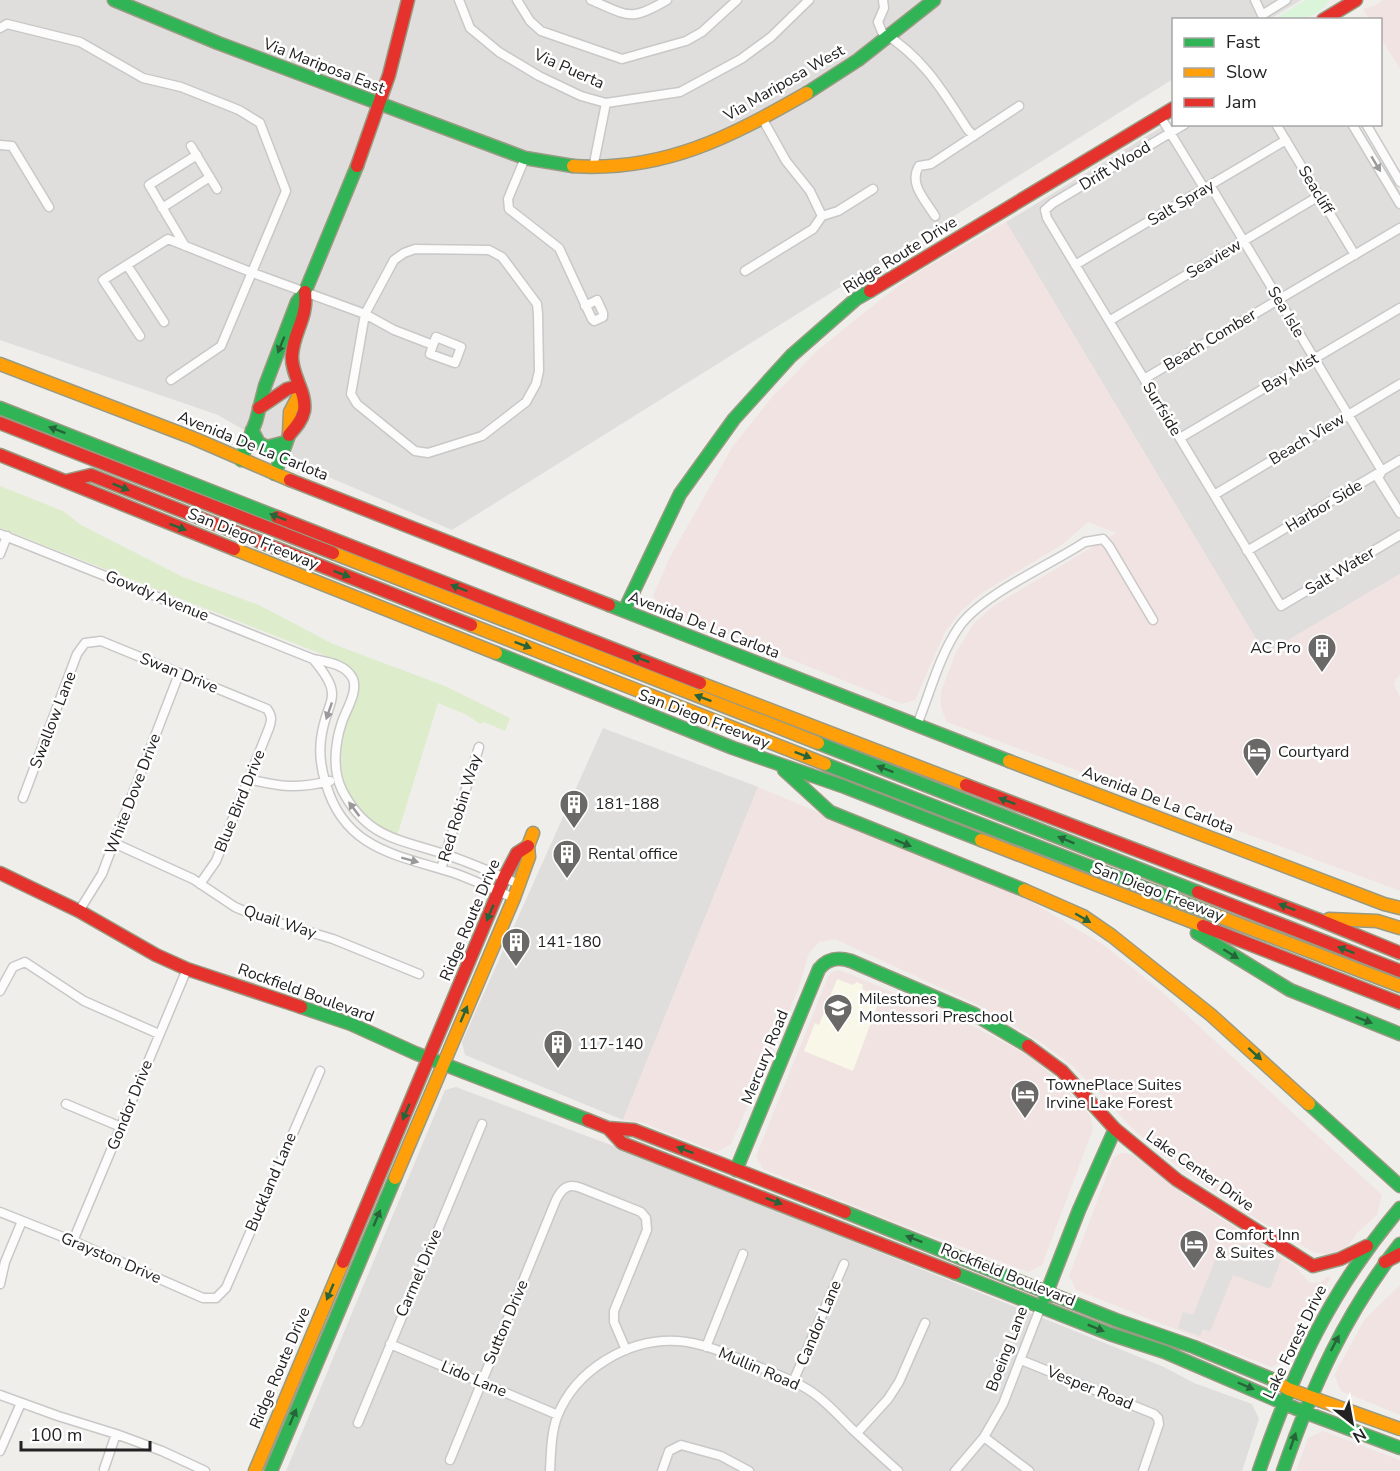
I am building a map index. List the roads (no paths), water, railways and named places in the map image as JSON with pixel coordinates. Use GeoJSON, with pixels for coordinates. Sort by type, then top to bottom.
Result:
{"type":"FeatureCollection","features":[{"type":"Feature","properties":{"kind":"main road","name":"Via Mariposa East"},"geometry":{"type":"LineString","coordinates":[[114,0],[218,43],[525,158],[562,166],[593,168],[648,163],[690,150]]}},
{"type":"Feature","properties":{"kind":"main road"},"geometry":{"type":"LineString","coordinates":[[241,460],[265,386],[297,302],[306,292],[380,105],[399,44],[408,0]]}},
{"type":"Feature","properties":{"kind":"main road","name":"Via Mariposa West"},"geometry":{"type":"LineString","coordinates":[[690,150],[762,118],[834,77],[889,37],[933,0]]}},
{"type":"Feature","properties":{"kind":"main road"},"geometry":{"type":"LineString","coordinates":[[1326,18],[1356,0]]}},
{"type":"Feature","properties":{"kind":"main road","name":"Ridge Route Drive"},"geometry":{"type":"LineString","coordinates":[[624,611],[680,494],[734,419],[791,356],[856,299],[1172,109]]}},
{"type":"Feature","properties":{"kind":"main road"},"geometry":{"type":"LineString","coordinates":[[275,474],[288,438],[298,426],[303,414],[305,401],[293,370],[292,346],[308,308],[306,292]]}},
{"type":"Feature","properties":{"kind":"main road","name":"Avenida De La Carlota"},"geometry":{"type":"LineString","coordinates":[[0,364],[193,438],[275,474],[917,725],[1208,838],[1400,908]]}},
{"type":"Feature","properties":{"kind":"main road"},"geometry":{"type":"LineString","coordinates":[[259,408],[270,403],[278,393],[289,387],[300,389]]}},
{"type":"Feature","properties":{"kind":"main road","name":"San Diego Freeway"},"geometry":{"type":"LineString","coordinates":[[0,408],[1400,953]]}},
{"type":"Feature","properties":{"kind":"main road"},"geometry":{"type":"LineString","coordinates":[[0,423],[1400,971]]}},
{"type":"Feature","properties":{"kind":"main road"},"geometry":{"type":"LineString","coordinates":[[252,430],[259,443],[267,447],[288,438]]}},
{"type":"Feature","properties":{"kind":"main road","name":"San Diego Freeway"},"geometry":{"type":"LineString","coordinates":[[0,455],[779,766],[845,787],[1400,1004]]}},
{"type":"Feature","properties":{"kind":"main road"},"geometry":{"type":"LineString","coordinates":[[66,481],[92,476],[1400,986]]}},
{"type":"Feature","properties":{"kind":"main road"},"geometry":{"type":"LineString","coordinates":[[779,766],[830,812],[1083,916],[1112,936],[1211,1015],[1400,1186]]}},
{"type":"Feature","properties":{"kind":"main road"},"geometry":{"type":"LineString","coordinates":[[528,846],[533,833]]}},
{"type":"Feature","properties":{"kind":"main road","name":"Ridge Route Drive"},"geometry":{"type":"LineString","coordinates":[[255,1471],[504,878],[517,853],[528,846],[529,857],[514,898],[271,1471]]}},
{"type":"Feature","properties":{"kind":"main road","name":"Rockfield Boulevard"},"geometry":{"type":"LineString","coordinates":[[0,873],[79,910],[156,955],[187,969],[351,1024],[442,1064],[608,1128],[634,1130],[1116,1320],[1194,1347],[1274,1380],[1288,1389],[1400,1429]]}},
{"type":"Feature","properties":{"kind":"main road"},"geometry":{"type":"LineString","coordinates":[[1164,912],[1290,990],[1400,1034]]}},
{"type":"Feature","properties":{"kind":"main road"},"geometry":{"type":"LineString","coordinates":[[1317,919],[1377,921],[1400,928]]}},
{"type":"Feature","properties":{"kind":"main road","name":"Lake Center Drive"},"geometry":{"type":"LineString","coordinates":[[828,960],[840,958],[850,961],[974,1014],[1022,1041],[1062,1071],[1115,1129],[1177,1180],[1313,1266],[1369,1246]]}},
{"type":"Feature","properties":{"kind":"main road","name":"Mercury Road"},"geometry":{"type":"LineString","coordinates":[[736,1170],[819,969],[828,960]]}},
{"type":"Feature","properties":{"kind":"main road","name":"Rockfield Boulevard"},"geometry":{"type":"LineString","coordinates":[[608,1128],[622,1143],[1110,1334],[1165,1352],[1304,1412],[1400,1448]]}},
{"type":"Feature","properties":{"kind":"main road","name":"Boeing Lane"},"geometry":{"type":"LineString","coordinates":[[1041,1306],[1079,1210],[1115,1129]]}},
{"type":"Feature","properties":{"kind":"main road"},"geometry":{"type":"LineString","coordinates":[[719,1180],[736,1170]]}},
{"type":"Feature","properties":{"kind":"main road","name":"Lake Forest Drive"},"geometry":{"type":"LineString","coordinates":[[1259,1471],[1288,1389],[1326,1311],[1352,1268],[1400,1208]]}},
{"type":"Feature","properties":{"kind":"main road"},"geometry":{"type":"LineString","coordinates":[[1283,1471],[1323,1364],[1353,1309],[1400,1244]]}},
{"type":"Feature","properties":{"kind":"main road"},"geometry":{"type":"LineString","coordinates":[[1385,1262],[1400,1254]]}},
{"type":"Feature","properties":{"kind":"street","name":"Via Puerta"},"geometry":{"type":"LineString","coordinates":[[459,0],[470,28],[499,52],[539,76],[581,96],[606,103],[680,92],[741,59],[771,37],[809,0]]}},
{"type":"Feature","properties":{"kind":"street","name":"Via Puerta"},"geometry":{"type":"LineString","coordinates":[[517,0],[530,21],[542,32],[622,59],[686,41],[702,32],[736,0]]}},
{"type":"Feature","properties":{"kind":"street"},"geometry":{"type":"LineString","coordinates":[[591,0],[631,15],[645,13],[667,0]]}},
{"type":"Feature","properties":{"kind":"street"},"geometry":{"type":"LineString","coordinates":[[883,0],[885,8],[878,22],[882,32],[898,42],[931,74],[974,136]]}},
{"type":"Feature","properties":{"kind":"street"},"geometry":{"type":"LineString","coordinates":[[1255,0],[1262,15],[1286,0]]}},
{"type":"Feature","properties":{"kind":"street"},"geometry":{"type":"LineString","coordinates":[[0,28],[7,24],[80,42],[143,78],[181,87],[239,110],[260,123],[286,190],[221,346],[171,380]]}},
{"type":"Feature","properties":{"kind":"street"},"geometry":{"type":"LineString","coordinates":[[593,168],[606,103]]}},
{"type":"Feature","properties":{"kind":"street"},"geometry":{"type":"LineString","coordinates":[[935,216],[914,178],[919,166],[931,164],[1019,106]]}},
{"type":"Feature","properties":{"kind":"street","name":"Sea Isle"},"geometry":{"type":"LineString","coordinates":[[1160,116],[1204,188],[1213,190],[1244,241],[1382,471],[1378,478],[1400,513]]}},
{"type":"Feature","properties":{"kind":"street"},"geometry":{"type":"LineString","coordinates":[[762,118],[786,161],[810,191],[822,216]]}},
{"type":"Feature","properties":{"kind":"street","name":"Drift Wood"},"geometry":{"type":"LineString","coordinates":[[1045,210],[1182,126]]}},
{"type":"Feature","properties":{"kind":"street","name":"Seacliff"},"geometry":{"type":"LineString","coordinates":[[1277,126],[1355,255]]}},
{"type":"Feature","properties":{"kind":"street"},"geometry":{"type":"LineString","coordinates":[[1353,126],[1400,204]]}},
{"type":"Feature","properties":{"kind":"street"},"geometry":{"type":"LineString","coordinates":[[1367,126],[1400,182]]}},
{"type":"Feature","properties":{"kind":"street","name":"Salt Spray"},"geometry":{"type":"LineString","coordinates":[[1076,265],[1286,140]]}},
{"type":"Feature","properties":{"kind":"street"},"geometry":{"type":"LineString","coordinates":[[0,145],[12,146],[49,207]]}},
{"type":"Feature","properties":{"kind":"street"},"geometry":{"type":"LineString","coordinates":[[191,146],[217,189]]}},
{"type":"Feature","properties":{"kind":"street"},"geometry":{"type":"LineString","coordinates":[[185,246],[149,185],[197,155]]}},
{"type":"Feature","properties":{"kind":"street"},"geometry":{"type":"LineString","coordinates":[[525,158],[508,198],[509,208],[559,248],[585,306]]}},
{"type":"Feature","properties":{"kind":"street"},"geometry":{"type":"LineString","coordinates":[[162,208],[210,177]]}},
{"type":"Feature","properties":{"kind":"street"},"geometry":{"type":"LineString","coordinates":[[745,271],[813,229],[822,216],[838,211],[873,189]]}},
{"type":"Feature","properties":{"kind":"street","name":"Seaview"},"geometry":{"type":"LineString","coordinates":[[1109,321],[1319,196]]}},
{"type":"Feature","properties":{"kind":"street","name":"Surfside"},"geometry":{"type":"LineString","coordinates":[[1045,210],[1047,218],[1281,606]]}},
{"type":"Feature","properties":{"kind":"street","name":"Beach Comber"},"geometry":{"type":"LineString","coordinates":[[1144,379],[1400,228]]}},
{"type":"Feature","properties":{"kind":"street"},"geometry":{"type":"LineString","coordinates":[[140,336],[103,280],[168,239],[364,314],[394,330],[433,345]]}},
{"type":"Feature","properties":{"kind":"street"},"geometry":{"type":"LineString","coordinates":[[415,249],[489,250],[502,257],[537,304],[539,371],[536,384],[526,402],[482,436],[428,453],[415,451],[357,404],[351,394],[364,314],[394,260],[404,253],[415,249]]}},
{"type":"Feature","properties":{"kind":"street"},"geometry":{"type":"LineString","coordinates":[[127,265],[164,322]]}},
{"type":"Feature","properties":{"kind":"street","name":"Bay Mist"},"geometry":{"type":"LineString","coordinates":[[1180,438],[1400,308]]}},
{"type":"Feature","properties":{"kind":"street","name":"Beach View"},"geometry":{"type":"LineString","coordinates":[[1214,495],[1400,384]]}},
{"type":"Feature","properties":{"kind":"street","name":"Harbor Side"},"geometry":{"type":"LineString","coordinates":[[1247,551],[1400,460]]}},
{"type":"Feature","properties":{"kind":"street"},"geometry":{"type":"LineString","coordinates":[[0,554],[3,535]]}},
{"type":"Feature","properties":{"kind":"street","name":"Gowdy Avenue"},"geometry":{"type":"LineString","coordinates":[[3,535],[313,659],[335,663],[348,672],[354,680],[353,693],[336,744],[338,778],[352,807],[366,823],[391,839],[445,854],[519,884]]}},
{"type":"Feature","properties":{"kind":"street","name":"Salt Water"},"geometry":{"type":"LineString","coordinates":[[1281,606],[1400,535]]}},
{"type":"Feature","properties":{"kind":"street"},"geometry":{"type":"LineString","coordinates":[[917,725],[948,646],[965,620],[987,601],[1085,542],[1103,539],[1153,620]]}},
{"type":"Feature","properties":{"kind":"street","name":"Swan Drive"},"geometry":{"type":"LineString","coordinates":[[85,643],[101,641],[267,709],[271,714]]}},
{"type":"Feature","properties":{"kind":"street","name":"Swallow Lane"},"geometry":{"type":"LineString","coordinates":[[23,798],[77,654],[85,643]]}},
{"type":"Feature","properties":{"kind":"street"},"geometry":{"type":"LineString","coordinates":[[313,659],[326,675],[332,688],[333,700],[323,729],[320,757],[325,782],[337,812],[364,841],[381,851],[441,869],[514,898]]}},
{"type":"Feature","properties":{"kind":"street","name":"White Dove Drive"},"geometry":{"type":"LineString","coordinates":[[79,910],[102,874],[179,674]]}},
{"type":"Feature","properties":{"kind":"street","name":"Blue Bird Drive"},"geometry":{"type":"LineString","coordinates":[[200,884],[216,861],[272,721],[271,714]]}},
{"type":"Feature","properties":{"kind":"street","name":"Red Robin Way"},"geometry":{"type":"LineString","coordinates":[[441,869],[479,747]]}},
{"type":"Feature","properties":{"kind":"street"},"geometry":{"type":"LineString","coordinates":[[248,779],[286,787],[306,786],[338,778]]}},
{"type":"Feature","properties":{"kind":"street","name":"Quail Way"},"geometry":{"type":"LineString","coordinates":[[114,843],[184,874],[235,908],[333,939],[419,974]]}},
{"type":"Feature","properties":{"kind":"street"},"geometry":{"type":"LineString","coordinates":[[0,991],[9,972],[20,963],[30,964],[84,1001],[159,1034]]}},
{"type":"Feature","properties":{"kind":"street","name":"Gondor Drive"},"geometry":{"type":"LineString","coordinates":[[73,1241],[187,969]]}},
{"type":"Feature","properties":{"kind":"street","name":"Buckland Lane"},"geometry":{"type":"LineString","coordinates":[[222,1294],[320,1071]]}},
{"type":"Feature","properties":{"kind":"street"},"geometry":{"type":"LineString","coordinates":[[66,1104],[121,1127]]}},
{"type":"Feature","properties":{"kind":"street","name":"Carmel Drive"},"geometry":{"type":"LineString","coordinates":[[358,1423],[482,1124]]}},
{"type":"Feature","properties":{"kind":"street","name":"Sutton Drive"},"geometry":{"type":"LineString","coordinates":[[450,1460],[556,1200],[566,1186],[581,1188],[641,1212],[646,1218],[647,1230],[614,1311],[614,1322],[626,1350]]}},
{"type":"Feature","properties":{"kind":"street","name":"Grayston Drive"},"geometry":{"type":"LineString","coordinates":[[0,1212],[203,1298],[216,1298],[222,1294]]}},
{"type":"Feature","properties":{"kind":"street"},"geometry":{"type":"LineString","coordinates":[[0,1284],[5,1262],[22,1221]]}},
{"type":"Feature","properties":{"kind":"street"},"geometry":{"type":"LineString","coordinates":[[706,1347],[743,1254]]}},
{"type":"Feature","properties":{"kind":"street","name":"Candor Lane"},"geometry":{"type":"LineString","coordinates":[[793,1382],[844,1264]]}},
{"type":"Feature","properties":{"kind":"street","name":"Boeing Lane"},"geometry":{"type":"LineString","coordinates":[[955,1471],[984,1437],[1003,1404],[1041,1306]]}},
{"type":"Feature","properties":{"kind":"street"},"geometry":{"type":"LineString","coordinates":[[857,1433],[894,1391],[925,1323]]}},
{"type":"Feature","properties":{"kind":"street","name":"Mullin Road"},"geometry":{"type":"LineString","coordinates":[[558,1415],[574,1390],[595,1367],[626,1350],[646,1343],[677,1341],[706,1347],[802,1386],[825,1403],[898,1471]]}},
{"type":"Feature","properties":{"kind":"street","name":"Lido Lane"},"geometry":{"type":"LineString","coordinates":[[390,1344],[558,1415]]}},
{"type":"Feature","properties":{"kind":"street","name":"Vesper Road"},"geometry":{"type":"LineString","coordinates":[[1021,1360],[1149,1411],[1158,1418],[1159,1424],[1143,1471]]}},
{"type":"Feature","properties":{"kind":"street"},"geometry":{"type":"LineString","coordinates":[[0,1395],[162,1451],[205,1471]]}},
{"type":"Feature","properties":{"kind":"street"},"geometry":{"type":"LineString","coordinates":[[0,1450],[21,1403]]}},
{"type":"Feature","properties":{"kind":"street"},"geometry":{"type":"LineString","coordinates":[[550,1471],[553,1435],[558,1415]]}},
{"type":"Feature","properties":{"kind":"street"},"geometry":{"type":"LineString","coordinates":[[104,1469],[116,1434]]}},
{"type":"Feature","properties":{"kind":"street"},"geometry":{"type":"LineString","coordinates":[[984,1437],[1029,1471]]}},
{"type":"Feature","properties":{"kind":"street"},"geometry":{"type":"LineString","coordinates":[[662,1471],[666,1457],[674,1447],[686,1446],[721,1456],[749,1471]]}},
{"type":"Feature","properties":{"kind":"place","name":"AC Pro"},"geometry":{"type":"Point","coordinates":[1322,674]}},
{"type":"Feature","properties":{"kind":"place","name":"Courtyard"},"geometry":{"type":"Point","coordinates":[1257,778]}},
{"type":"Feature","properties":{"kind":"place","name":"181-188"},"geometry":{"type":"Point","coordinates":[574,830]}},
{"type":"Feature","properties":{"kind":"place","name":"Rental office"},"geometry":{"type":"Point","coordinates":[567,880]}},
{"type":"Feature","properties":{"kind":"place","name":"141-180"},"geometry":{"type":"Point","coordinates":[516,968]}},
{"type":"Feature","properties":{"kind":"place","name":"Milestones Montessori Preschool"},"geometry":{"type":"Point","coordinates":[838,1034]}},
{"type":"Feature","properties":{"kind":"place","name":"117-140"},"geometry":{"type":"Point","coordinates":[558,1070]}},
{"type":"Feature","properties":{"kind":"place","name":"TownePlace Suites Irvine Lake Forest"},"geometry":{"type":"Point","coordinates":[1025,1120]}},
{"type":"Feature","properties":{"kind":"place","name":"Comfort Inn & Suites"},"geometry":{"type":"Point","coordinates":[1194,1270]}}]}
